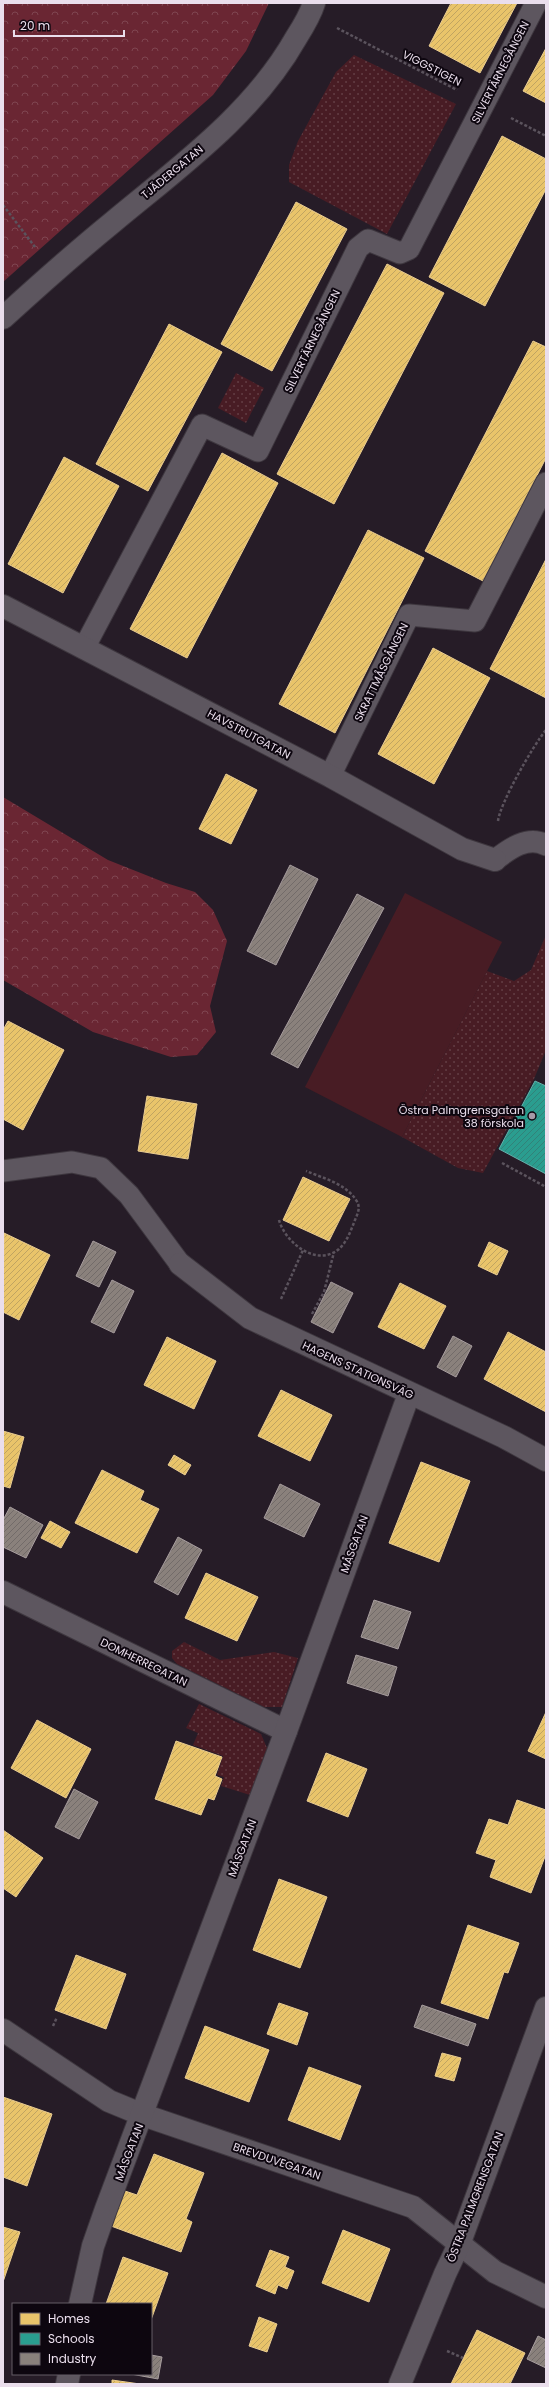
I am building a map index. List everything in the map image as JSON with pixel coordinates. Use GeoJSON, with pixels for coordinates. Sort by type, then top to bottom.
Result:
{"type":"FeatureCollection","features":[{"type":"Feature","properties":{"kind":"street","name":"TJÄDERGATAN"},"geometry":{"type":"LineString","coordinates":[[3,318],[53,272],[222,130],[260,90],[289,51],[312,8]]}},
{"type":"Feature","properties":{"kind":"street","name":"HAVSTRUTGATAN"},"geometry":{"type":"LineString","coordinates":[[3,606],[330,776],[462,849],[495,860]]}},
{"type":"Feature","properties":{"kind":"street","name":"HAGENS STATIONSVÄG"},"geometry":{"type":"LineString","coordinates":[[180,1264],[250,1318],[409,1394],[504,1437],[546,1460]]}},
{"type":"Feature","properties":{"kind":"street","name":"MÅSGATAN"},"geometry":{"type":"LineString","coordinates":[[80,2303],[93,2246],[286,1731],[409,1394]]}},
{"type":"Feature","properties":{"kind":"street","name":"DOMHERREGATAN"},"geometry":{"type":"LineString","coordinates":[[3,1592],[286,1731]]}},
{"type":"Feature","properties":{"kind":"street","name":"ÖSTRA PALMGRENSGATAN"},"geometry":{"type":"LineString","coordinates":[[400,2384],[444,2274],[460,2242],[546,2008]]}},
{"type":"Feature","properties":{"kind":"street","name":"BREVDUVEGATAN"},"geometry":{"type":"LineString","coordinates":[[3,2030],[108,2101],[143,2115],[414,2207],[460,2242],[495,2272],[546,2297]]}},
{"type":"Feature","properties":{"kind":"lane","name":"SILVERTÄRNEGÅNGEN"},"geometry":{"type":"LineString","coordinates":[[84,648],[202,425],[258,451],[358,248],[368,240],[400,253],[409,249],[536,3]]}},
{"type":"Feature","properties":{"kind":"lane","name":"SKRATTMÅSGÅNGEN"},"geometry":{"type":"LineString","coordinates":[[330,776],[409,615],[474,621],[546,483]]}},
{"type":"Feature","properties":{"kind":"lane"},"geometry":{"type":"LineString","coordinates":[[495,860],[516,844],[540,842],[546,845]]}},
{"type":"Feature","properties":{"kind":"lane"},"geometry":{"type":"LineString","coordinates":[[3,1171],[72,1162],[101,1168],[129,1195],[180,1264]]}},
{"type":"Feature","properties":{"kind":"path","name":"VIGGSTIGEN"},"geometry":{"type":"LineString","coordinates":[[312,8],[333,26],[546,136]]}},
{"type":"Feature","properties":{"kind":"path"},"geometry":{"type":"LineString","coordinates":[[3,204],[24,232]]}},
{"type":"Feature","properties":{"kind":"path"},"geometry":{"type":"LineString","coordinates":[[495,860],[499,814],[540,736],[546,730]]}},
{"type":"Feature","properties":{"kind":"path"},"geometry":{"type":"LineString","coordinates":[[502,1163],[546,1187]]}},
{"type":"Feature","properties":{"kind":"path"},"geometry":{"type":"LineString","coordinates":[[306,1171],[345,1188],[358,1203],[359,1211],[348,1238],[335,1251],[324,1292],[310,1317]]}},
{"type":"Feature","properties":{"kind":"path"},"geometry":{"type":"LineString","coordinates":[[279,1220],[286,1234],[303,1250],[318,1255],[335,1251]]}},
{"type":"Feature","properties":{"kind":"path"},"geometry":{"type":"LineString","coordinates":[[269,1327],[303,1250]]}},
{"type":"Feature","properties":{"kind":"path"},"geometry":{"type":"LineString","coordinates":[[444,2349],[463,2358]]}},
{"type":"Feature","properties":{"kind":"shaded area"},"geometry":{"type":"Polygon","coordinates":[[[354,55],[456,104],[387,234],[289,182],[289,165],[298,141],[336,72],[354,55]]]}},
{"type":"Feature","properties":{"kind":"shaded area"},"geometry":{"type":"Polygon","coordinates":[[[236,373],[264,388],[246,423],[218,408],[236,373]]]}},
{"type":"Feature","properties":{"kind":"shaded area"},"geometry":{"type":"Polygon","coordinates":[[[405,893],[502,942],[402,1137],[305,1087],[405,893]]]}},
{"type":"Feature","properties":{"kind":"shaded area"},"geometry":{"type":"Polygon","coordinates":[[[546,935],[546,1050],[534,1079],[483,1173],[458,1168],[402,1137],[487,971],[514,981],[531,970],[546,935]]]}},
{"type":"Feature","properties":{"kind":"shaded area"},"geometry":{"type":"Polygon","coordinates":[[[184,1642],[220,1660],[274,1652],[298,1658],[282,1707],[264,1707],[177,1664],[172,1658],[172,1651],[184,1642]]]}},
{"type":"Feature","properties":{"kind":"shaded area"},"geometry":{"type":"Polygon","coordinates":[[[199,1704],[261,1734],[267,1748],[250,1795],[221,1786],[224,1777],[217,1775],[223,1756],[193,1745],[198,1733],[186,1728],[199,1704]]]}},
{"type":"Feature","properties":{"kind":"green space"},"geometry":{"type":"Polygon","coordinates":[[[3,3],[269,3],[246,51],[213,95],[3,282],[3,3]]]}},
{"type":"Feature","properties":{"kind":"green space"},"geometry":{"type":"Polygon","coordinates":[[[3,797],[108,860],[166,883],[195,892],[213,910],[227,941],[210,1006],[216,1032],[197,1055],[171,1057],[93,1032],[3,980],[3,797]]]}},
{"type":"Feature","properties":{"kind":"building: Homes"},"geometry":{"type":"Polygon","coordinates":[[[451,3],[517,3],[480,73],[429,46],[451,3]]]}},
{"type":"Feature","properties":{"kind":"building: Homes"},"geometry":{"type":"Polygon","coordinates":[[[546,48],[546,103],[523,91],[546,48]]]}},
{"type":"Feature","properties":{"kind":"building: Homes"},"geometry":{"type":"Polygon","coordinates":[[[502,136],[546,159],[546,189],[485,306],[429,277],[502,136]]]}},
{"type":"Feature","properties":{"kind":"building: Homes"},"geometry":{"type":"Polygon","coordinates":[[[296,202],[347,229],[272,371],[221,344],[296,202]]]}},
{"type":"Feature","properties":{"kind":"building: Homes"},"geometry":{"type":"Polygon","coordinates":[[[387,264],[444,293],[334,504],[277,474],[387,264]]]}},
{"type":"Feature","properties":{"kind":"building: Homes"},"geometry":{"type":"Polygon","coordinates":[[[169,324],[222,352],[148,491],[96,464],[169,324]]]}},
{"type":"Feature","properties":{"kind":"building: Homes"},"geometry":{"type":"Polygon","coordinates":[[[533,341],[546,347],[546,458],[483,581],[425,551],[533,341]]]}},
{"type":"Feature","properties":{"kind":"building: Homes"},"geometry":{"type":"Polygon","coordinates":[[[222,453],[278,483],[187,658],[130,629],[222,453]]]}},
{"type":"Feature","properties":{"kind":"building: Homes"},"geometry":{"type":"Polygon","coordinates":[[[64,457],[119,486],[63,593],[8,564],[64,457]]]}},
{"type":"Feature","properties":{"kind":"building: Homes"},"geometry":{"type":"Polygon","coordinates":[[[368,530],[424,558],[335,733],[279,704],[368,530]]]}},
{"type":"Feature","properties":{"kind":"building: Homes"},"geometry":{"type":"Polygon","coordinates":[[[546,559],[546,698],[490,669],[546,559]]]}},
{"type":"Feature","properties":{"kind":"building: Homes"},"geometry":{"type":"Polygon","coordinates":[[[433,648],[490,678],[434,784],[378,754],[433,648]]]}},
{"type":"Feature","properties":{"kind":"building: Homes"},"geometry":{"type":"Polygon","coordinates":[[[226,774],[257,790],[231,844],[199,829],[226,774]]]}},
{"type":"Feature","properties":{"kind":"building: Homes"},"geometry":{"type":"Polygon","coordinates":[[[8,1021],[64,1050],[23,1130],[3,1119],[3,1030],[8,1021]]]}},
{"type":"Feature","properties":{"kind":"building: Homes"},"geometry":{"type":"Polygon","coordinates":[[[147,1096],[197,1104],[188,1159],[138,1151],[147,1096]]]}},
{"type":"Feature","properties":{"kind":"building: Homes"},"geometry":{"type":"Polygon","coordinates":[[[303,1177],[350,1199],[329,1241],[283,1220],[303,1177]]]}},
{"type":"Feature","properties":{"kind":"building: Homes"},"geometry":{"type":"Polygon","coordinates":[[[4,1233],[50,1255],[19,1320],[3,1312],[4,1233]]]}},
{"type":"Feature","properties":{"kind":"building: Homes"},"geometry":{"type":"Polygon","coordinates":[[[489,1242],[508,1251],[497,1275],[478,1266],[489,1242]]]}},
{"type":"Feature","properties":{"kind":"building: Homes"},"geometry":{"type":"Polygon","coordinates":[[[400,1283],[446,1306],[424,1349],[378,1327],[400,1283]]]}},
{"type":"Feature","properties":{"kind":"building: Homes"},"geometry":{"type":"Polygon","coordinates":[[[508,1332],[546,1352],[546,1412],[484,1379],[508,1332]]]}},
{"type":"Feature","properties":{"kind":"building: Homes"},"geometry":{"type":"Polygon","coordinates":[[[167,1337],[216,1361],[194,1409],[144,1385],[167,1337]]]}},
{"type":"Feature","properties":{"kind":"building: Homes"},"geometry":{"type":"Polygon","coordinates":[[[281,1390],[332,1415],[310,1461],[258,1436],[281,1390]]]}},
{"type":"Feature","properties":{"kind":"building: Homes"},"geometry":{"type":"Polygon","coordinates":[[[3,1431],[24,1437],[10,1488],[3,1486],[3,1431]]]}},
{"type":"Feature","properties":{"kind":"building: Homes"},"geometry":{"type":"Polygon","coordinates":[[[174,1455],[191,1465],[185,1475],[168,1465],[174,1455]]]}},
{"type":"Feature","properties":{"kind":"building: Homes"},"geometry":{"type":"Polygon","coordinates":[[[421,1462],[470,1481],[439,1562],[389,1543],[421,1462]]]}},
{"type":"Feature","properties":{"kind":"building: Homes"},"geometry":{"type":"Polygon","coordinates":[[[102,1470],[144,1491],[140,1500],[159,1509],[137,1553],[75,1523],[102,1470]]]}},
{"type":"Feature","properties":{"kind":"building: Homes"},"geometry":{"type":"Polygon","coordinates":[[[50,1521],[70,1532],[61,1548],[41,1538],[50,1521]]]}},
{"type":"Feature","properties":{"kind":"building: Homes"},"geometry":{"type":"Polygon","coordinates":[[[206,1573],[258,1597],[237,1641],[185,1618],[206,1573]]]}},
{"type":"Feature","properties":{"kind":"building: Homes"},"geometry":{"type":"Polygon","coordinates":[[[546,1712],[546,1759],[528,1751],[546,1712]]]}},
{"type":"Feature","properties":{"kind":"building: Homes"},"geometry":{"type":"Polygon","coordinates":[[[37,1720],[91,1749],[66,1798],[11,1768],[37,1720]]]}},
{"type":"Feature","properties":{"kind":"building: Homes"},"geometry":{"type":"Polygon","coordinates":[[[176,1741],[222,1757],[215,1776],[222,1779],[214,1800],[208,1798],[201,1815],[155,1799],[176,1741]]]}},
{"type":"Feature","properties":{"kind":"building: Homes"},"geometry":{"type":"Polygon","coordinates":[[[326,1753],[367,1769],[348,1817],[307,1801],[326,1753]]]}},
{"type":"Feature","properties":{"kind":"building: Homes"},"geometry":{"type":"Polygon","coordinates":[[[517,1800],[546,1810],[546,1854],[531,1893],[490,1877],[496,1860],[476,1853],[489,1819],[508,1825],[517,1800]]]}},
{"type":"Feature","properties":{"kind":"building: Homes"},"geometry":{"type":"Polygon","coordinates":[[[3,1830],[43,1858],[16,1897],[3,1888],[3,1830]]]}},
{"type":"Feature","properties":{"kind":"building: Homes"},"geometry":{"type":"Polygon","coordinates":[[[279,1879],[327,1897],[300,1968],[253,1950],[279,1879]]]}},
{"type":"Feature","properties":{"kind":"building: Homes"},"geometry":{"type":"Polygon","coordinates":[[[468,1925],[519,1943],[508,1973],[504,1972],[488,2019],[441,2003],[468,1925]]]}},
{"type":"Feature","properties":{"kind":"building: Homes"},"geometry":{"type":"Polygon","coordinates":[[[76,1955],[126,1974],[106,2029],[55,2010],[76,1955]]]}},
{"type":"Feature","properties":{"kind":"building: Homes"},"geometry":{"type":"Polygon","coordinates":[[[279,2003],[308,2013],[297,2045],[267,2034],[279,2003]]]}},
{"type":"Feature","properties":{"kind":"building: Homes"},"geometry":{"type":"Polygon","coordinates":[[[205,2026],[269,2050],[249,2102],[185,2078],[205,2026]]]}},
{"type":"Feature","properties":{"kind":"building: Homes"},"geometry":{"type":"Polygon","coordinates":[[[442,2053],[461,2058],[454,2081],[435,2076],[442,2053]]]}},
{"type":"Feature","properties":{"kind":"building: Homes"},"geometry":{"type":"Polygon","coordinates":[[[309,2067],[361,2086],[340,2140],[288,2120],[309,2067]]]}},
{"type":"Feature","properties":{"kind":"building: Homes"},"geometry":{"type":"Polygon","coordinates":[[[3,2097],[52,2114],[27,2186],[3,2177],[3,2097]]]}},
{"type":"Feature","properties":{"kind":"building: Homes"},"geometry":{"type":"Polygon","coordinates":[[[154,2154],[204,2173],[186,2219],[192,2222],[181,2252],[111,2226],[125,2191],[137,2195],[154,2154]]]}},
{"type":"Feature","properties":{"kind":"building: Homes"},"geometry":{"type":"Polygon","coordinates":[[[3,2227],[20,2232],[3,2282],[3,2227]]]}},
{"type":"Feature","properties":{"kind":"building: Homes"},"geometry":{"type":"Polygon","coordinates":[[[343,2230],[390,2249],[369,2302],[322,2283],[343,2230]]]}},
{"type":"Feature","properties":{"kind":"building: Homes"},"geometry":{"type":"Polygon","coordinates":[[[270,2250],[289,2257],[285,2267],[294,2271],[287,2289],[278,2285],[275,2294],[256,2286],[270,2250]]]}},
{"type":"Feature","properties":{"kind":"building: Homes"},"geometry":{"type":"Polygon","coordinates":[[[123,2257],[168,2273],[152,2317],[152,2303],[106,2303],[123,2257]]]}},
{"type":"Feature","properties":{"kind":"building: Homes"},"geometry":{"type":"Polygon","coordinates":[[[259,2317],[277,2324],[267,2352],[249,2346],[259,2317]]]}},
{"type":"Feature","properties":{"kind":"building: Homes"},"geometry":{"type":"Polygon","coordinates":[[[477,2330],[525,2353],[510,2384],[451,2384],[477,2330]]]}},
{"type":"Feature","properties":{"kind":"building: Homes"},"geometry":{"type":"Polygon","coordinates":[[[112,2380],[140,2384],[112,2384],[112,2380]]]}},
{"type":"Feature","properties":{"kind":"building: Schools","name":"Östra Palmgrensgatan 38 förskola"},"geometry":{"type":"Polygon","coordinates":[[[535,1081],[546,1086],[546,1174],[499,1149],[535,1081]]]}},
{"type":"Feature","properties":{"kind":"building: Industry"},"geometry":{"type":"Polygon","coordinates":[[[290,865],[318,879],[276,965],[247,951],[290,865]]]}},
{"type":"Feature","properties":{"kind":"building: Industry"},"geometry":{"type":"Polygon","coordinates":[[[357,894],[384,908],[298,1068],[271,1054],[357,894]]]}},
{"type":"Feature","properties":{"kind":"building: Industry"},"geometry":{"type":"Polygon","coordinates":[[[93,1241],[116,1252],[99,1287],[76,1276],[93,1241]]]}},
{"type":"Feature","properties":{"kind":"building: Industry"},"geometry":{"type":"Polygon","coordinates":[[[112,1280],[134,1291],[114,1333],[91,1322],[112,1280]]]}},
{"type":"Feature","properties":{"kind":"building: Industry"},"geometry":{"type":"Polygon","coordinates":[[[331,1282],[353,1293],[333,1333],[311,1322],[331,1282]]]}},
{"type":"Feature","properties":{"kind":"building: Industry"},"geometry":{"type":"Polygon","coordinates":[[[453,1336],[472,1346],[456,1377],[437,1367],[453,1336]]]}},
{"type":"Feature","properties":{"kind":"building: Industry"},"geometry":{"type":"Polygon","coordinates":[[[280,1484],[320,1504],[304,1537],[264,1518],[280,1484]]]}},
{"type":"Feature","properties":{"kind":"building: Industry"},"geometry":{"type":"Polygon","coordinates":[[[10,1507],[43,1525],[26,1558],[3,1547],[3,1520],[10,1507]]]}},
{"type":"Feature","properties":{"kind":"building: Industry"},"geometry":{"type":"Polygon","coordinates":[[[178,1537],[202,1550],[178,1595],[154,1582],[178,1537]]]}},
{"type":"Feature","properties":{"kind":"building: Industry"},"geometry":{"type":"Polygon","coordinates":[[[374,1600],[411,1612],[398,1649],[361,1637],[374,1600]]]}},
{"type":"Feature","properties":{"kind":"building: Industry"},"geometry":{"type":"Polygon","coordinates":[[[356,1655],[397,1667],[388,1696],[347,1683],[356,1655]]]}},
{"type":"Feature","properties":{"kind":"building: Industry"},"geometry":{"type":"Polygon","coordinates":[[[74,1789],[98,1802],[79,1839],[55,1827],[74,1789]]]}},
{"type":"Feature","properties":{"kind":"building: Industry"},"geometry":{"type":"Polygon","coordinates":[[[422,2005],[476,2024],[468,2046],[414,2027],[422,2005]]]}},
{"type":"Feature","properties":{"kind":"building: Industry"},"geometry":{"type":"Polygon","coordinates":[[[538,2336],[546,2340],[546,2368],[527,2359],[538,2336]]]}},
{"type":"Feature","properties":{"kind":"building: Industry"},"geometry":{"type":"Polygon","coordinates":[[[152,2355],[162,2357],[158,2379],[136,2375],[152,2375],[152,2355]]]}},
{"type":"Feature","properties":{"kind":"place","name":"Östra Palmgrensgatan 38 förskola"},"geometry":{"type":"Point","coordinates":[532,1116]}}]}
